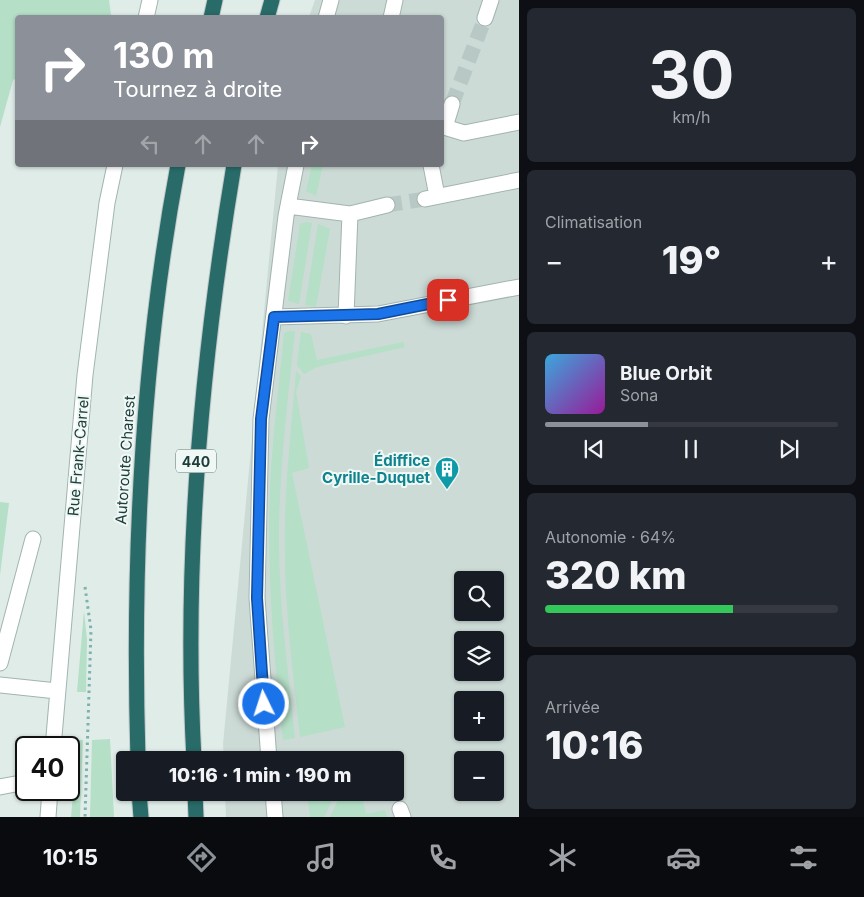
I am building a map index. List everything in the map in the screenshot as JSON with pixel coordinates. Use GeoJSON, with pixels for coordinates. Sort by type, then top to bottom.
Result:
{"type":"FeatureCollection","features":[{"type":"Feature","properties":{"kind":"highway"},"geometry":{"type":"LineString","coordinates":[[212,15],[215,0]]}},
{"type":"Feature","properties":{"kind":"highway"},"geometry":{"type":"LineString","coordinates":[[268,15],[272,0]]}},
{"type":"Feature","properties":{"kind":"highway","name":"Autoroute Charest"},"geometry":{"type":"LineString","coordinates":[[138,751],[136,584],[142,445],[153,323],[178,167]]}},
{"type":"Feature","properties":{"kind":"highway","name":"440"},"geometry":{"type":"LineString","coordinates":[[194,751],[190,624],[196,467],[211,312],[234,167]]}},
{"type":"Feature","properties":{"kind":"highway"},"geometry":{"type":"LineString","coordinates":[[140,801],[141,817]]}},
{"type":"Feature","properties":{"kind":"highway"},"geometry":{"type":"LineString","coordinates":[[195,801],[196,817]]}},
{"type":"Feature","properties":{"kind":"street"},"geometry":{"type":"LineString","coordinates":[[147,15],[150,0]]}},
{"type":"Feature","properties":{"kind":"street"},"geometry":{"type":"LineString","coordinates":[[327,15],[332,0]]}},
{"type":"Feature","properties":{"kind":"street"},"geometry":{"type":"LineString","coordinates":[[392,15],[395,0]]}},
{"type":"Feature","properties":{"kind":"street"},"geometry":{"type":"LineString","coordinates":[[485,18],[491,0]]}},
{"type":"Feature","properties":{"kind":"street"},"geometry":{"type":"LineString","coordinates":[[444,124],[452,104]]}},
{"type":"Feature","properties":{"kind":"street"},"geometry":{"type":"LineString","coordinates":[[444,127],[464,133],[519,122]]}},
{"type":"Feature","properties":{"kind":"street","name":"Rue Frank-Carrel"},"geometry":{"type":"LineString","coordinates":[[53,736],[85,375],[107,203],[115,167]]}},
{"type":"Feature","properties":{"kind":"street"},"geometry":{"type":"LineString","coordinates":[[268,751],[257,598],[261,419],[288,206],[296,167]]}},
{"type":"Feature","properties":{"kind":"street"},"geometry":{"type":"LineString","coordinates":[[431,167],[431,198],[519,180]]}},
{"type":"Feature","properties":{"kind":"street"},"geometry":{"type":"LineString","coordinates":[[288,206],[350,214],[388,205]]}},
{"type":"Feature","properties":{"kind":"street"},"geometry":{"type":"LineString","coordinates":[[346,316],[350,214]]}},
{"type":"Feature","properties":{"kind":"street"},"geometry":{"type":"LineString","coordinates":[[274,317],[378,314],[519,287]]}},
{"type":"Feature","properties":{"kind":"street"},"geometry":{"type":"LineString","coordinates":[[0,663],[33,539]]}},
{"type":"Feature","properties":{"kind":"street"},"geometry":{"type":"LineString","coordinates":[[0,685],[58,690]]}},
{"type":"Feature","properties":{"kind":"street"},"geometry":{"type":"LineString","coordinates":[[0,787],[15,784]]}},
{"type":"Feature","properties":{"kind":"street"},"geometry":{"type":"LineString","coordinates":[[48,817],[49,801]]}},
{"type":"Feature","properties":{"kind":"street"},"geometry":{"type":"LineString","coordinates":[[274,801],[275,817]]}},
{"type":"Feature","properties":{"kind":"path"},"geometry":{"type":"LineString","coordinates":[[84,580],[91,630],[85,817]]}},
{"type":"Feature","properties":{"kind":"shaded area"},"geometry":{"type":"Polygon","coordinates":[[[315,0],[519,0],[519,817],[226,817],[225,801],[404,801],[404,751],[223,751],[278,167],[444,167],[444,15],[310,15],[315,0]]]}},
{"type":"Feature","properties":{"kind":"green space"},"geometry":{"type":"Polygon","coordinates":[[[0,0],[109,0],[111,15],[15,15],[15,79],[13,80],[0,127],[0,0]]]}},
{"type":"Feature","properties":{"kind":"green space"},"geometry":{"type":"Polygon","coordinates":[[[312,167],[323,167],[316,196],[306,191],[312,167]]]}},
{"type":"Feature","properties":{"kind":"green space"},"geometry":{"type":"Polygon","coordinates":[[[312,223],[299,304],[288,301],[300,224],[312,223]]]}},
{"type":"Feature","properties":{"kind":"green space"},"geometry":{"type":"Polygon","coordinates":[[[318,224],[330,229],[316,307],[305,305],[318,224]]]}},
{"type":"Feature","properties":{"kind":"green space"},"geometry":{"type":"Polygon","coordinates":[[[295,331],[283,455],[279,555],[284,634],[295,738],[283,740],[273,634],[269,503],[284,333],[295,331]]]}},
{"type":"Feature","properties":{"kind":"green space"},"geometry":{"type":"Polygon","coordinates":[[[301,332],[311,334],[317,360],[403,342],[405,347],[317,367],[304,374],[297,365],[301,332]]]}},
{"type":"Feature","properties":{"kind":"green space"},"geometry":{"type":"Polygon","coordinates":[[[296,371],[301,376],[296,392],[309,468],[292,473],[345,727],[300,737],[285,577],[287,486],[296,371]]]}},
{"type":"Feature","properties":{"kind":"green space"},"geometry":{"type":"Polygon","coordinates":[[[0,502],[9,503],[0,575],[0,502]]]}},
{"type":"Feature","properties":{"kind":"green space"},"geometry":{"type":"Polygon","coordinates":[[[84,611],[87,640],[86,692],[77,692],[84,611]]]}},
{"type":"Feature","properties":{"kind":"green space"},"geometry":{"type":"Polygon","coordinates":[[[110,739],[114,817],[90,817],[92,740],[110,739]]]}},
{"type":"Feature","properties":{"kind":"green space"},"geometry":{"type":"Polygon","coordinates":[[[80,740],[83,740],[80,817],[71,817],[72,801],[80,801],[80,740]]]}},
{"type":"Feature","properties":{"kind":"green space"},"geometry":{"type":"Polygon","coordinates":[[[308,801],[332,801],[324,817],[310,817],[308,801]]]}},
{"type":"Feature","properties":{"kind":"green space"},"geometry":{"type":"Polygon","coordinates":[[[338,801],[363,801],[366,814],[385,810],[387,817],[330,817],[338,801]]]}},
{"type":"Feature","properties":{"kind":"tunnel"},"geometry":{"type":"LineString","coordinates":[[452,104],[485,18]]}},
{"type":"Feature","properties":{"kind":"tunnel"},"geometry":{"type":"LineString","coordinates":[[387,205],[425,199]]}},
{"type":"Feature","properties":{"kind":"place","name":"Édiffice Cyrille-Duquet"},"geometry":{"type":"Point","coordinates":[447,490]}},
{"type":"Feature","properties":{"kind":"route"},"geometry":{"type":"LineString","coordinates":[[264,704],[257,598],[261,419],[274,317],[378,314],[448,300]]}}]}
